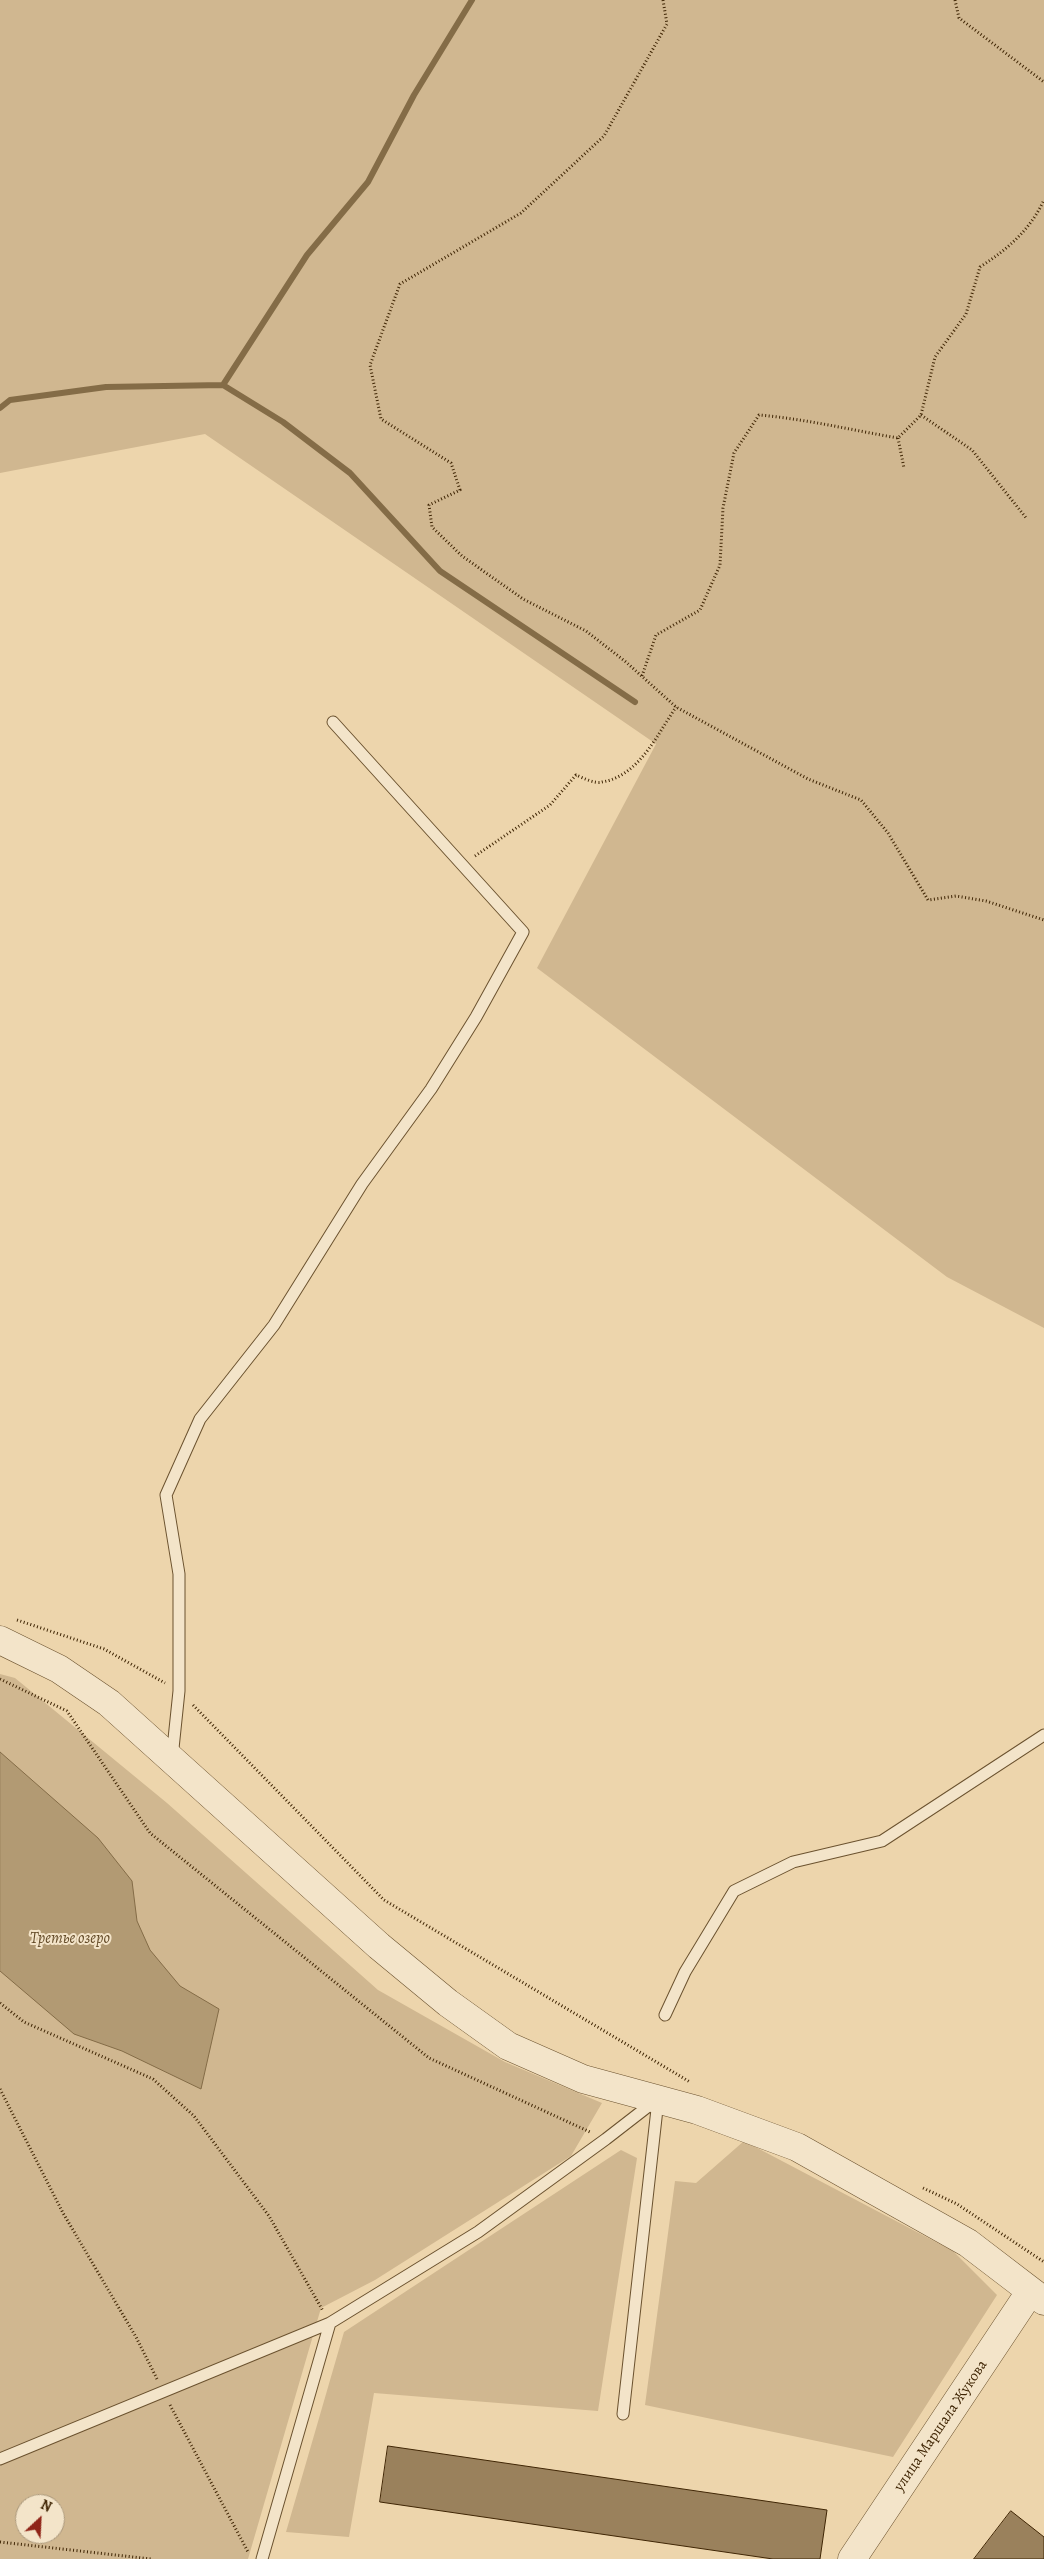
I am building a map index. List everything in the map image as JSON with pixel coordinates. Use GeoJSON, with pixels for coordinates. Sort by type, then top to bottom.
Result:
{"type":"FeatureCollection","features":[{"type":"Feature","properties":{"kind":"street"},"geometry":{"type":"LineString","coordinates":[[5,1629],[109,1704],[379,1946],[448,2003],[508,2046],[583,2079],[658,2098],[797,2147],[968,2243],[1037,2297]]}},
{"type":"Feature","properties":{"kind":"street","name":"улица Маршала Жукова"},"geometry":{"type":"LineString","coordinates":[[852,2559],[1037,2297]]}},
{"type":"Feature","properties":{"kind":"lane"},"geometry":{"type":"LineString","coordinates":[[172,1760],[179,1691],[179,1574],[166,1495],[200,1419],[274,1325],[362,1184],[431,1089],[476,1017],[523,932],[333,722]]}},
{"type":"Feature","properties":{"kind":"lane"},"geometry":{"type":"LineString","coordinates":[[664,2015],[684,1972],[734,1891],[793,1862],[882,1842],[1044,1734]]}},
{"type":"Feature","properties":{"kind":"lane"},"geometry":{"type":"LineString","coordinates":[[0,2458],[330,2323],[478,2232],[606,2139],[658,2098]]}},
{"type":"Feature","properties":{"kind":"lane"},"geometry":{"type":"LineString","coordinates":[[623,2414],[658,2098]]}},
{"type":"Feature","properties":{"kind":"lane"},"geometry":{"type":"LineString","coordinates":[[262,2559],[330,2323]]}},
{"type":"Feature","properties":{"kind":"path"},"geometry":{"type":"LineString","coordinates":[[663,0],[667,24],[604,136],[521,213],[400,284],[370,365],[382,419],[451,463],[460,490],[429,505],[432,527],[462,556],[523,599],[586,631],[642,676],[676,707],[808,779],[861,800],[888,833],[928,900],[964,897],[986,901],[1044,920]]}},
{"type":"Feature","properties":{"kind":"path"},"geometry":{"type":"LineString","coordinates":[[955,0],[959,18],[1044,82]]}},
{"type":"Feature","properties":{"kind":"path"},"geometry":{"type":"LineString","coordinates":[[898,438],[921,415],[935,357],[966,314],[980,266],[1009,249],[1039,211],[1044,200]]}},
{"type":"Feature","properties":{"kind":"path"},"geometry":{"type":"LineString","coordinates":[[642,676],[656,635],[700,610],[720,565],[723,508],[734,453],[759,414],[795,418],[846,430],[898,438]]}},
{"type":"Feature","properties":{"kind":"path"},"geometry":{"type":"LineString","coordinates":[[921,415],[972,450],[1027,520]]}},
{"type":"Feature","properties":{"kind":"path"},"geometry":{"type":"LineString","coordinates":[[898,438],[904,468]]}},
{"type":"Feature","properties":{"kind":"path"},"geometry":{"type":"LineString","coordinates":[[462,865],[550,805],[576,775],[600,783],[628,773],[644,755],[676,707]]}},
{"type":"Feature","properties":{"kind":"path"},"geometry":{"type":"LineString","coordinates":[[5,1629],[104,1649],[179,1691],[384,1900],[697,2086]]}},
{"type":"Feature","properties":{"kind":"path"},"geometry":{"type":"LineString","coordinates":[[0,1678],[67,1711],[150,1833],[429,2058],[606,2139]]}},
{"type":"Feature","properties":{"kind":"path"},"geometry":{"type":"LineString","coordinates":[[0,2002],[24,2022],[153,2079],[194,2116],[269,2216],[330,2323]]}},
{"type":"Feature","properties":{"kind":"path"},"geometry":{"type":"LineString","coordinates":[[0,2089],[63,2213],[136,2337],[191,2449],[252,2559]]}},
{"type":"Feature","properties":{"kind":"path"},"geometry":{"type":"LineString","coordinates":[[921,2187],[957,2204],[1044,2262]]}},
{"type":"Feature","properties":{"kind":"path"},"geometry":{"type":"LineString","coordinates":[[0,2542],[151,2559]]}},
{"type":"Feature","properties":{"kind":"shaded area"},"geometry":{"type":"Polygon","coordinates":[[[0,0],[1044,0],[1044,1328],[947,1277],[537,968],[656,744],[205,434],[0,473],[0,0]]]}},
{"type":"Feature","properties":{"kind":"shaded area"},"geometry":{"type":"Polygon","coordinates":[[[0,1674],[15,1678],[167,1803],[378,1990],[505,2062],[602,2103],[571,2156],[375,2280],[321,2308],[248,2559],[0,2559],[0,1674]]]}},
{"type":"Feature","properties":{"kind":"shaded area"},"geometry":{"type":"Polygon","coordinates":[[[744,2141],[953,2251],[997,2295],[893,2457],[645,2405],[675,2181],[696,2183],[744,2141]]]}},
{"type":"Feature","properties":{"kind":"shaded area"},"geometry":{"type":"Polygon","coordinates":[[[621,2150],[637,2158],[598,2411],[374,2393],[349,2537],[286,2532],[344,2332],[621,2150]]]}},
{"type":"Feature","properties":{"kind":"water","name":"Третье озеро"},"geometry":{"type":"Polygon","coordinates":[[[0,1752],[98,1838],[132,1881],[137,1921],[150,1950],[180,1986],[219,2009],[201,2089],[122,2051],[74,2034],[0,1971],[0,1752]]]}},
{"type":"Feature","properties":{"kind":"building"},"geometry":{"type":"Polygon","coordinates":[[[388,2446],[827,2510],[820,2559],[773,2559],[380,2502],[388,2446]]]}},
{"type":"Feature","properties":{"kind":"building"},"geometry":{"type":"Polygon","coordinates":[[[1011,2511],[1044,2537],[1044,2559],[974,2559],[1011,2511]]]}},
{"type":"Feature","properties":{"kind":"waterway"},"geometry":{"type":"LineString","coordinates":[[0,408],[10,400],[106,387],[223,385],[307,255],[368,182],[414,95],[472,0]]}},
{"type":"Feature","properties":{"kind":"waterway"},"geometry":{"type":"LineString","coordinates":[[223,385],[283,422],[350,473],[440,571],[635,702]]}}]}
